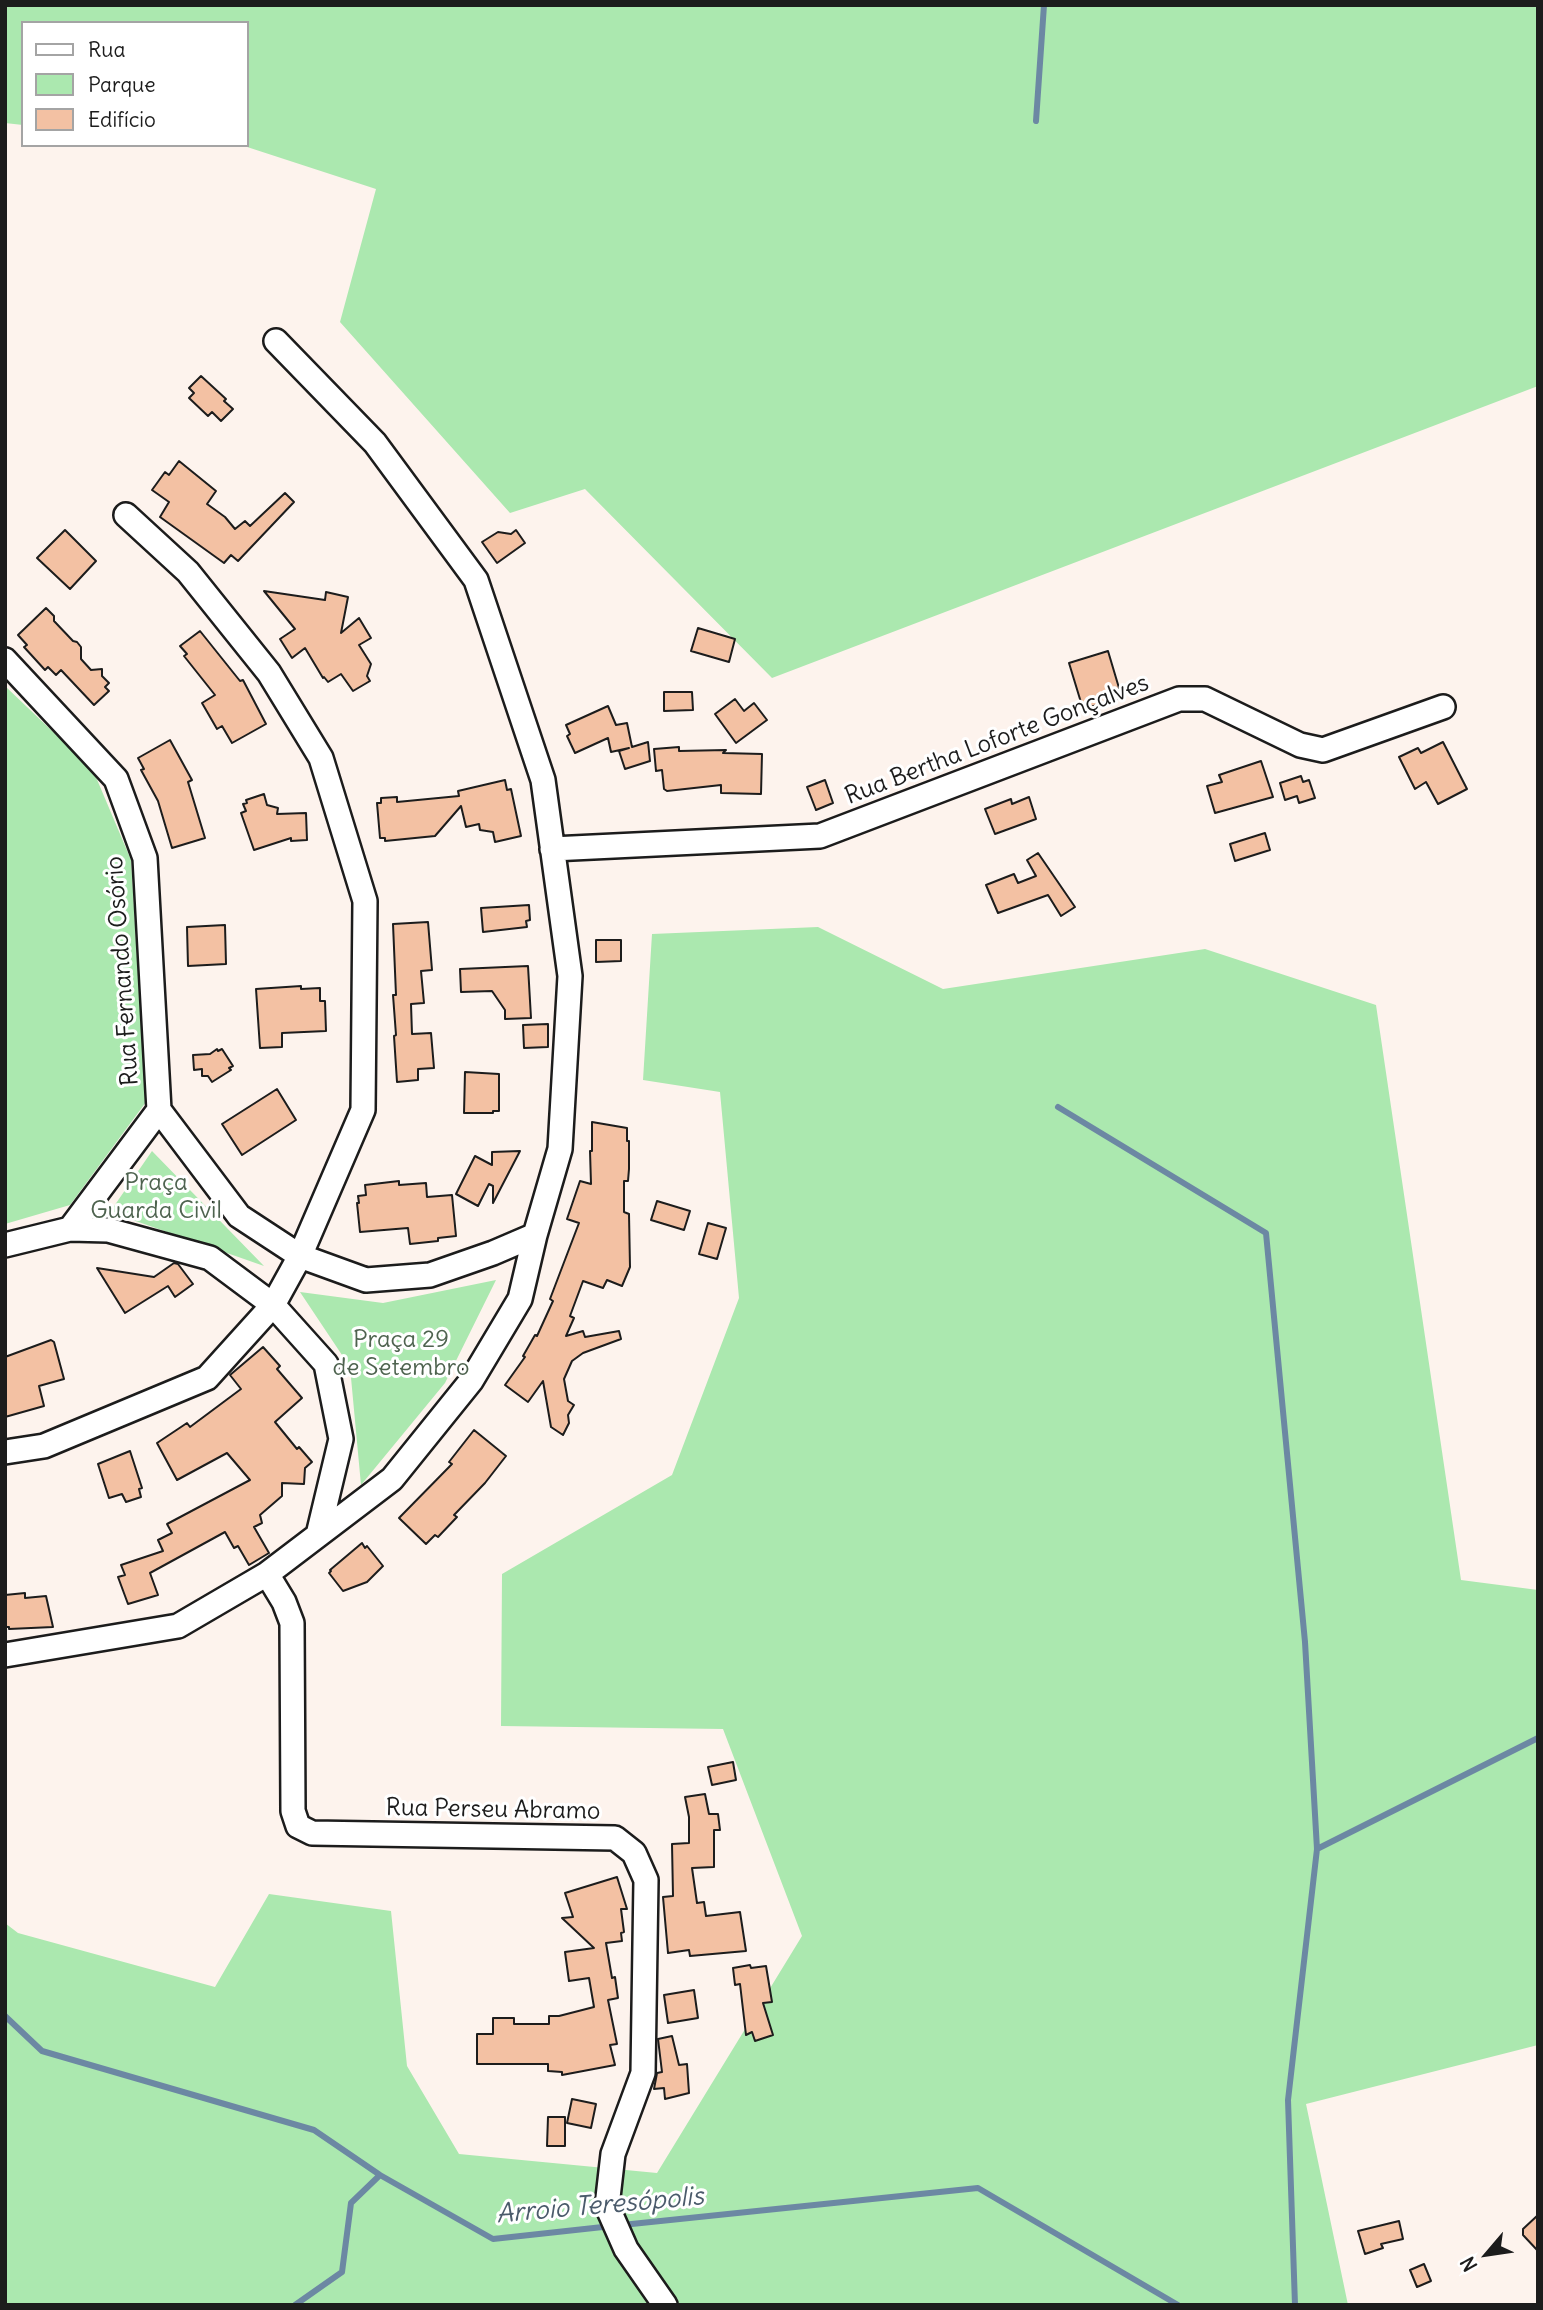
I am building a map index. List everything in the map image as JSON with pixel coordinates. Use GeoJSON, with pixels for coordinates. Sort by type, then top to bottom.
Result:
{"type":"FeatureCollection","features":[{"type":"Feature","properties":{"kind":"street"},"geometry":{"type":"LineString","coordinates":[[5,1655],[178,1626],[267,1574],[392,1479],[471,1381],[520,1299],[560,1149],[570,976],[543,780],[475,580],[375,443],[276,341]]}},
{"type":"Feature","properties":{"kind":"street"},"geometry":{"type":"LineString","coordinates":[[5,1452],[44,1446],[206,1378],[273,1305],[300,1256],[363,1110],[365,901],[321,758],[270,673],[188,572],[126,515]]}},
{"type":"Feature","properties":{"kind":"street","name":"Rua Fernando Osório"},"geometry":{"type":"LineString","coordinates":[[5,660],[116,779],[145,858],[159,1110],[70,1229]]}},
{"type":"Feature","properties":{"kind":"street","name":"Rua Bertha Loforte Gonçalves"},"geometry":{"type":"LineString","coordinates":[[552,849],[820,835],[1179,699],[1206,699],[1300,745],[1323,750],[1443,707]]}},
{"type":"Feature","properties":{"kind":"street"},"geometry":{"type":"LineString","coordinates":[[159,1110],[239,1216],[300,1256],[366,1280],[430,1275],[535,1235]]}},
{"type":"Feature","properties":{"kind":"street"},"geometry":{"type":"LineString","coordinates":[[5,1245],[70,1229],[108,1230],[210,1258],[273,1305],[326,1364],[341,1439],[318,1535]]}},
{"type":"Feature","properties":{"kind":"street","name":"Rua Perseu Abramo"},"geometry":{"type":"LineString","coordinates":[[267,1574],[285,1602],[292,1623],[293,1811],[298,1826],[312,1833],[615,1838],[634,1853],[646,1880],[643,2073],[613,2154],[607,2206],[626,2249],[665,2305]]}},
{"type":"Feature","properties":{"kind":"green space"},"geometry":{"type":"Polygon","coordinates":[[[5,5],[1538,5],[1538,386],[772,678],[585,489],[510,513],[340,322],[376,189],[247,147],[248,21],[21,21],[21,125],[5,123],[5,5]]]}},
{"type":"Feature","properties":{"kind":"green space"},"geometry":{"type":"Polygon","coordinates":[[[5,686],[93,770],[131,860],[146,1102],[70,1205],[5,1224],[5,686]]]}},
{"type":"Feature","properties":{"kind":"green space"},"geometry":{"type":"Polygon","coordinates":[[[818,927],[943,989],[1205,949],[1376,1005],[1461,1580],[1538,1590],[1538,2045],[1306,2104],[1348,2305],[5,2305],[5,1923],[18,1933],[215,1987],[269,1894],[391,1911],[407,2066],[459,2154],[657,2173],[802,1936],[723,1729],[501,1726],[502,1574],[672,1475],[739,1298],[720,1092],[643,1080],[652,934],[818,927]]]}},
{"type":"Feature","properties":{"kind":"green space","name":"Praça Guarda Civil"},"geometry":{"type":"Polygon","coordinates":[[[152,1151],[264,1266],[110,1212],[152,1151]]]}},
{"type":"Feature","properties":{"kind":"green space","name":"Praça 29 de Setembro"},"geometry":{"type":"Polygon","coordinates":[[[496,1280],[445,1383],[361,1485],[350,1367],[300,1292],[383,1303],[496,1280]]]}},
{"type":"Feature","properties":{"kind":"building"},"geometry":{"type":"Polygon","coordinates":[[[201,376],[233,409],[221,421],[212,412],[208,416],[189,398],[194,393],[189,388],[201,376]]]}},
{"type":"Feature","properties":{"kind":"building"},"geometry":{"type":"Polygon","coordinates":[[[179,461],[216,491],[207,504],[225,517],[235,529],[245,521],[250,526],[285,493],[294,502],[238,561],[231,555],[224,563],[160,517],[169,502],[152,490],[165,472],[169,475],[179,461]]]}},
{"type":"Feature","properties":{"kind":"building"},"geometry":{"type":"Polygon","coordinates":[[[65,530],[96,561],[70,589],[37,558],[65,530]]]}},
{"type":"Feature","properties":{"kind":"building"},"geometry":{"type":"Polygon","coordinates":[[[516,530],[525,543],[497,563],[482,542],[498,532],[511,534],[516,530]]]}},
{"type":"Feature","properties":{"kind":"building"},"geometry":{"type":"Polygon","coordinates":[[[264,591],[325,600],[326,592],[348,597],[341,633],[359,618],[371,638],[359,645],[371,664],[367,676],[370,681],[353,691],[341,674],[328,682],[323,678],[305,648],[292,658],[280,639],[295,629],[264,591]]]}},
{"type":"Feature","properties":{"kind":"building"},"geometry":{"type":"Polygon","coordinates":[[[46,608],[54,616],[54,621],[81,647],[81,659],[91,670],[102,669],[102,676],[109,683],[105,687],[109,691],[94,705],[61,670],[56,675],[48,667],[45,670],[24,647],[27,645],[18,635],[46,608]]]}},
{"type":"Feature","properties":{"kind":"building"},"geometry":{"type":"Polygon","coordinates":[[[698,628],[735,639],[729,662],[691,651],[698,628]]]}},
{"type":"Feature","properties":{"kind":"building"},"geometry":{"type":"Polygon","coordinates":[[[200,631],[240,681],[243,680],[266,724],[232,743],[222,726],[217,729],[202,703],[215,695],[184,656],[187,654],[180,646],[200,631]]]}},
{"type":"Feature","properties":{"kind":"building"},"geometry":{"type":"Polygon","coordinates":[[[1108,651],[1122,698],[1083,709],[1069,663],[1108,651]]]}},
{"type":"Feature","properties":{"kind":"building"},"geometry":{"type":"Polygon","coordinates":[[[664,692],[692,692],[693,710],[664,711],[664,692]]]}},
{"type":"Feature","properties":{"kind":"building"},"geometry":{"type":"Polygon","coordinates":[[[735,699],[744,711],[754,703],[767,720],[736,743],[715,714],[735,699]]]}},
{"type":"Feature","properties":{"kind":"building"},"geometry":{"type":"Polygon","coordinates":[[[608,706],[616,725],[627,723],[632,747],[648,742],[650,761],[625,769],[619,751],[629,748],[611,752],[608,738],[575,753],[567,736],[570,734],[566,725],[608,706]]]}},
{"type":"Feature","properties":{"kind":"building"},"geometry":{"type":"Polygon","coordinates":[[[170,740],[192,780],[188,782],[205,838],[172,848],[158,801],[141,770],[144,769],[138,758],[170,740]]]}},
{"type":"Feature","properties":{"kind":"building"},"geometry":{"type":"Polygon","coordinates":[[[1443,742],[1467,789],[1438,804],[1426,782],[1415,789],[1399,757],[1418,748],[1421,753],[1443,742]]]}},
{"type":"Feature","properties":{"kind":"building"},"geometry":{"type":"Polygon","coordinates":[[[679,747],[679,751],[726,750],[723,753],[762,754],[761,794],[721,793],[721,785],[667,791],[664,789],[662,770],[656,771],[654,749],[679,747]]]}},
{"type":"Feature","properties":{"kind":"building"},"geometry":{"type":"Polygon","coordinates":[[[1261,761],[1273,797],[1215,813],[1207,786],[1222,782],[1219,775],[1261,761]]]}},
{"type":"Feature","properties":{"kind":"building"},"geometry":{"type":"Polygon","coordinates":[[[1301,776],[1303,782],[1309,780],[1315,798],[1299,803],[1297,796],[1285,800],[1280,783],[1301,776]]]}},
{"type":"Feature","properties":{"kind":"building"},"geometry":{"type":"Polygon","coordinates":[[[505,780],[507,790],[511,789],[521,836],[495,842],[493,832],[480,830],[479,824],[466,827],[461,806],[435,836],[385,841],[385,838],[380,838],[377,803],[381,803],[381,798],[397,797],[397,802],[459,796],[458,791],[505,780]]]}},
{"type":"Feature","properties":{"kind":"building"},"geometry":{"type":"Polygon","coordinates":[[[825,780],[833,803],[816,810],[807,787],[825,780]]]}},
{"type":"Feature","properties":{"kind":"building"},"geometry":{"type":"Polygon","coordinates":[[[264,794],[267,805],[278,808],[277,814],[306,813],[307,840],[291,841],[291,838],[254,850],[241,813],[246,811],[243,804],[247,803],[246,800],[264,794]]]}},
{"type":"Feature","properties":{"kind":"building"},"geometry":{"type":"Polygon","coordinates":[[[1029,797],[1036,819],[995,834],[985,809],[1011,799],[1012,804],[1029,797]]]}},
{"type":"Feature","properties":{"kind":"building"},"geometry":{"type":"Polygon","coordinates":[[[1265,833],[1270,850],[1235,861],[1230,844],[1265,833]]]}},
{"type":"Feature","properties":{"kind":"building"},"geometry":{"type":"Polygon","coordinates":[[[1038,853],[1075,907],[1061,916],[1048,895],[998,913],[986,885],[1014,874],[1018,883],[1036,876],[1027,860],[1038,853]]]}},
{"type":"Feature","properties":{"kind":"building"},"geometry":{"type":"Polygon","coordinates":[[[529,905],[530,920],[526,921],[527,927],[483,932],[481,908],[529,905]]]}},
{"type":"Feature","properties":{"kind":"building"},"geometry":{"type":"Polygon","coordinates":[[[428,922],[432,970],[421,971],[424,1003],[411,1004],[412,1034],[431,1033],[434,1068],[418,1069],[418,1080],[397,1082],[393,924],[428,922]]]}},
{"type":"Feature","properties":{"kind":"building"},"geometry":{"type":"Polygon","coordinates":[[[225,925],[226,964],[188,966],[187,927],[225,925]]]}},
{"type":"Feature","properties":{"kind":"building"},"geometry":{"type":"Polygon","coordinates":[[[596,940],[621,940],[621,961],[596,962],[596,940]]]}},
{"type":"Feature","properties":{"kind":"building"},"geometry":{"type":"Polygon","coordinates":[[[528,966],[531,1018],[505,1019],[505,1010],[492,991],[461,992],[460,969],[528,966]]]}},
{"type":"Feature","properties":{"kind":"building"},"geometry":{"type":"Polygon","coordinates":[[[301,986],[301,989],[320,988],[320,1001],[325,1001],[326,1031],[282,1033],[282,1047],[260,1048],[256,989],[301,986]]]}},
{"type":"Feature","properties":{"kind":"building"},"geometry":{"type":"Polygon","coordinates":[[[548,1024],[548,1047],[524,1048],[523,1025],[548,1024]]]}},
{"type":"Feature","properties":{"kind":"building"},"geometry":{"type":"Polygon","coordinates":[[[222,1049],[233,1066],[212,1082],[208,1076],[202,1076],[202,1069],[194,1070],[193,1055],[210,1054],[222,1049]]]}},
{"type":"Feature","properties":{"kind":"building"},"geometry":{"type":"Polygon","coordinates":[[[465,1072],[499,1074],[499,1111],[464,1113],[465,1072]]]}},
{"type":"Feature","properties":{"kind":"building"},"geometry":{"type":"Polygon","coordinates":[[[277,1089],[296,1120],[242,1155],[222,1124],[277,1089]]]}},
{"type":"Feature","properties":{"kind":"building"},"geometry":{"type":"Polygon","coordinates":[[[592,1122],[627,1128],[629,1169],[628,1181],[624,1181],[624,1212],[629,1214],[630,1267],[622,1286],[607,1280],[603,1288],[583,1281],[570,1316],[574,1318],[566,1336],[583,1331],[585,1337],[619,1331],[621,1339],[583,1353],[572,1361],[564,1379],[568,1401],[574,1405],[568,1415],[569,1423],[563,1435],[551,1427],[543,1381],[528,1402],[505,1385],[525,1357],[523,1356],[535,1335],[537,1336],[553,1301],[550,1299],[579,1223],[567,1219],[580,1181],[591,1184],[592,1122]]]}},
{"type":"Feature","properties":{"kind":"building"},"geometry":{"type":"Polygon","coordinates":[[[520,1151],[493,1203],[493,1186],[489,1184],[478,1206],[456,1194],[475,1156],[492,1165],[492,1152],[520,1151]]]}},
{"type":"Feature","properties":{"kind":"building"},"geometry":{"type":"Polygon","coordinates":[[[399,1181],[399,1185],[426,1183],[427,1197],[452,1195],[456,1236],[410,1244],[408,1228],[360,1232],[357,1203],[358,1196],[366,1195],[365,1185],[399,1181]]]}},
{"type":"Feature","properties":{"kind":"building"},"geometry":{"type":"Polygon","coordinates":[[[657,1201],[690,1211],[684,1230],[651,1220],[657,1201]]]}},
{"type":"Feature","properties":{"kind":"building"},"geometry":{"type":"Polygon","coordinates":[[[708,1223],[726,1228],[717,1259],[699,1254],[708,1223]]]}},
{"type":"Feature","properties":{"kind":"building"},"geometry":{"type":"Polygon","coordinates":[[[174,1263],[178,1264],[193,1284],[175,1297],[168,1286],[125,1313],[97,1268],[154,1277],[174,1263]]]}},
{"type":"Feature","properties":{"kind":"building"},"geometry":{"type":"Polygon","coordinates":[[[51,1340],[54,1342],[64,1379],[39,1386],[44,1406],[5,1417],[5,1357],[51,1340]]]}},
{"type":"Feature","properties":{"kind":"building"},"geometry":{"type":"Polygon","coordinates":[[[263,1347],[280,1366],[277,1369],[302,1398],[275,1422],[297,1449],[299,1447],[312,1462],[305,1468],[304,1484],[282,1483],[282,1496],[260,1515],[262,1523],[254,1527],[269,1553],[249,1565],[238,1546],[234,1548],[225,1532],[150,1573],[158,1595],[128,1604],[118,1577],[125,1575],[121,1565],[163,1551],[158,1540],[172,1533],[167,1524],[250,1480],[227,1453],[177,1480],[157,1443],[187,1423],[190,1427],[241,1389],[230,1375],[263,1347]]]}},
{"type":"Feature","properties":{"kind":"building"},"geometry":{"type":"Polygon","coordinates":[[[474,1430],[506,1456],[454,1515],[457,1517],[438,1537],[435,1535],[426,1544],[399,1518],[452,1464],[449,1462],[474,1430]]]}},
{"type":"Feature","properties":{"kind":"building"},"geometry":{"type":"Polygon","coordinates":[[[130,1451],[142,1488],[139,1489],[141,1497],[126,1502],[122,1494],[109,1498],[98,1464],[130,1451]]]}},
{"type":"Feature","properties":{"kind":"building"},"geometry":{"type":"Polygon","coordinates":[[[362,1543],[383,1566],[367,1582],[343,1591],[329,1573],[330,1570],[362,1543]]]}},
{"type":"Feature","properties":{"kind":"building"},"geometry":{"type":"Polygon","coordinates":[[[25,1593],[25,1598],[46,1596],[53,1627],[5,1627],[5,1595],[25,1593]]]}},
{"type":"Feature","properties":{"kind":"building"},"geometry":{"type":"Polygon","coordinates":[[[733,1762],[736,1780],[712,1785],[708,1767],[733,1762]]]}},
{"type":"Feature","properties":{"kind":"building"},"geometry":{"type":"Polygon","coordinates":[[[705,1794],[709,1814],[718,1814],[720,1830],[714,1830],[714,1867],[692,1868],[697,1903],[704,1902],[706,1916],[740,1912],[746,1951],[690,1956],[689,1950],[668,1953],[663,1897],[673,1896],[672,1844],[689,1843],[689,1817],[685,1797],[705,1794]]]}},
{"type":"Feature","properties":{"kind":"building"},"geometry":{"type":"Polygon","coordinates":[[[617,1877],[627,1909],[621,1909],[624,1932],[621,1933],[622,1941],[606,1943],[618,1998],[608,2000],[617,2044],[610,2045],[615,2065],[562,2075],[562,2072],[548,2071],[548,2064],[477,2064],[477,2034],[493,2034],[493,2018],[514,2018],[514,2024],[549,2024],[549,2016],[594,2007],[589,1978],[569,1981],[565,1952],[594,1948],[562,1918],[573,1917],[565,1893],[617,1877]]]}},
{"type":"Feature","properties":{"kind":"building"},"geometry":{"type":"Polygon","coordinates":[[[750,1965],[751,1968],[766,1966],[772,2002],[763,2003],[773,2035],[755,2041],[752,2032],[746,2035],[740,1984],[735,1985],[733,1968],[750,1965]]]}},
{"type":"Feature","properties":{"kind":"building"},"geometry":{"type":"Polygon","coordinates":[[[694,1990],[698,2018],[668,2023],[664,1995],[694,1990]]]}},
{"type":"Feature","properties":{"kind":"building"},"geometry":{"type":"Polygon","coordinates":[[[672,2036],[679,2065],[687,2064],[689,2093],[665,2099],[664,2088],[654,2089],[657,2073],[662,2072],[658,2039],[672,2036]]]}},
{"type":"Feature","properties":{"kind":"building"},"geometry":{"type":"Polygon","coordinates":[[[572,2099],[596,2104],[591,2128],[567,2123],[572,2099]]]}},
{"type":"Feature","properties":{"kind":"building"},"geometry":{"type":"Polygon","coordinates":[[[548,2117],[565,2117],[565,2146],[547,2146],[548,2117]]]}},
{"type":"Feature","properties":{"kind":"building"},"geometry":{"type":"Polygon","coordinates":[[[1538,2215],[1538,2251],[1523,2235],[1523,2229],[1538,2215]]]}},
{"type":"Feature","properties":{"kind":"building"},"geometry":{"type":"Polygon","coordinates":[[[1399,2221],[1403,2239],[1381,2244],[1383,2248],[1365,2254],[1358,2231],[1399,2221]]]}},
{"type":"Feature","properties":{"kind":"building"},"geometry":{"type":"Polygon","coordinates":[[[1424,2264],[1431,2281],[1417,2287],[1410,2270],[1424,2264]]]}},
{"type":"Feature","properties":{"kind":"waterway"},"geometry":{"type":"LineString","coordinates":[[1036,121],[1044,5]]}},
{"type":"Feature","properties":{"kind":"waterway"},"geometry":{"type":"LineString","coordinates":[[1058,1107],[1266,1233],[1305,1642],[1317,1849],[1288,2100],[1295,2305]]}},
{"type":"Feature","properties":{"kind":"waterway"},"geometry":{"type":"LineString","coordinates":[[1317,1849],[1538,1738]]}},
{"type":"Feature","properties":{"kind":"waterway","name":"Arroio Teresópolis"},"geometry":{"type":"LineString","coordinates":[[5,2016],[42,2051],[314,2130],[380,2175],[493,2239],[612,2226]]}},
{"type":"Feature","properties":{"kind":"waterway"},"geometry":{"type":"LineString","coordinates":[[295,2305],[342,2272],[351,2203],[380,2175]]}},
{"type":"Feature","properties":{"kind":"waterway","name":"Arroio Teresópolis"},"geometry":{"type":"LineString","coordinates":[[622,2225],[978,2188],[1178,2305]]}}]}
